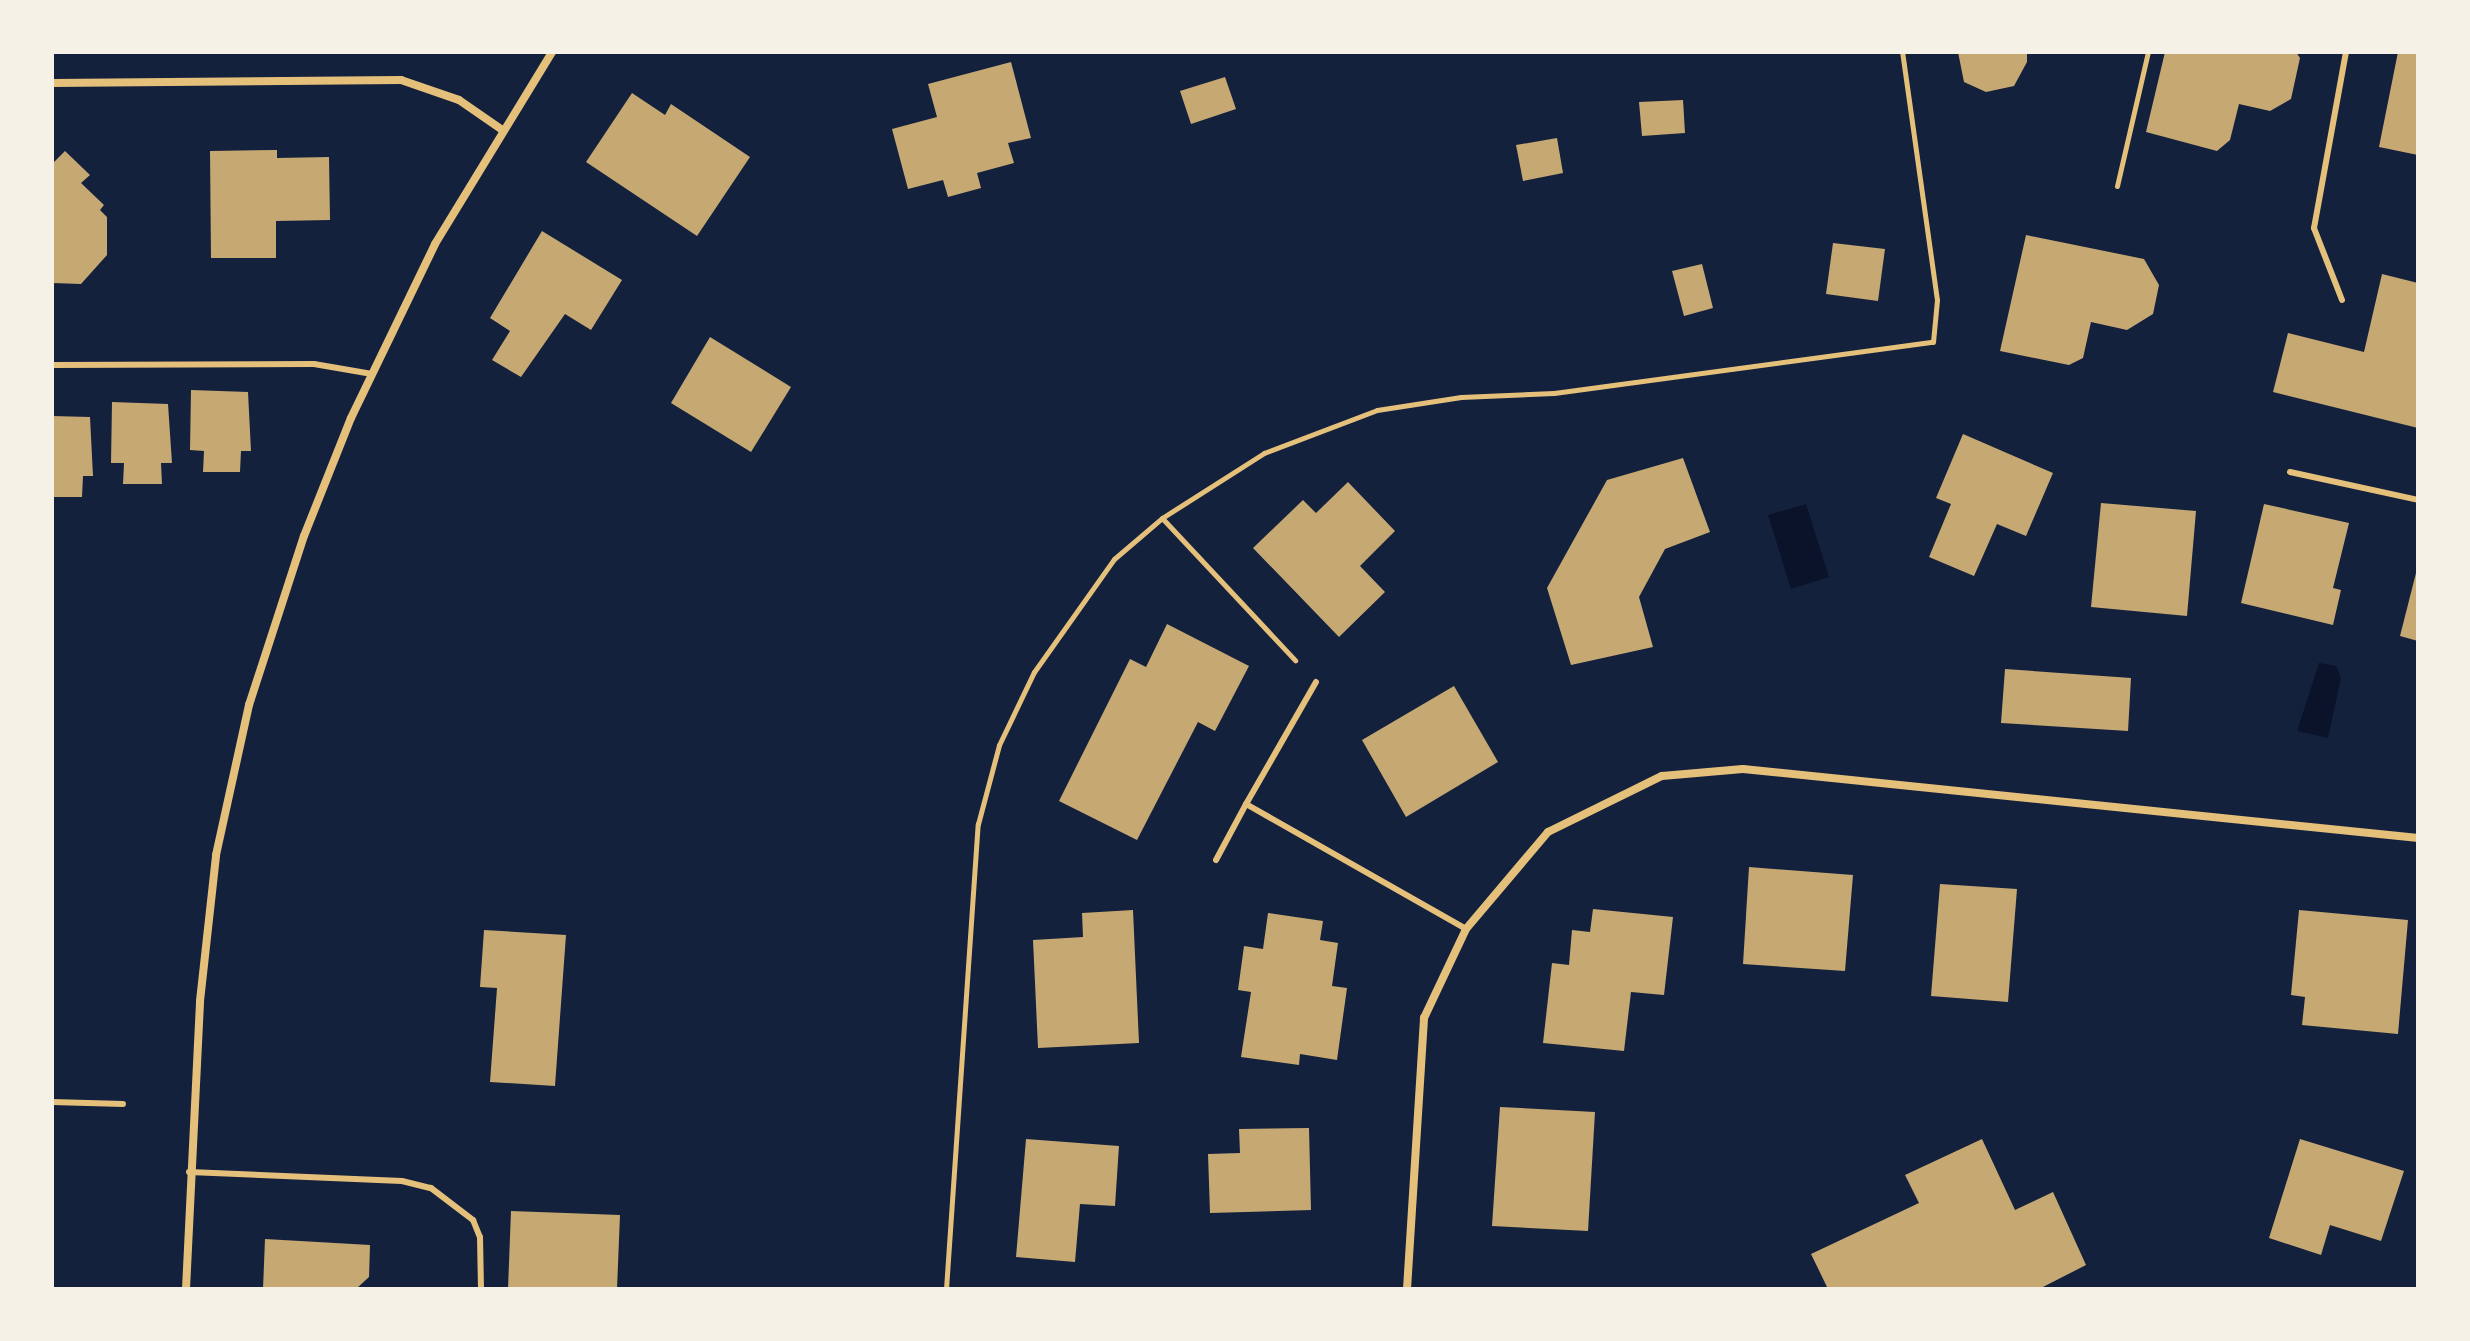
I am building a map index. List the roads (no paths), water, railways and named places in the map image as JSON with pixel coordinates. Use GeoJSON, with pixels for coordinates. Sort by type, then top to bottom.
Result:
{"type":"FeatureCollection","features":[{"type":"Feature","properties":{"kind":"street"},"geometry":{"type":"LineString","coordinates":[[186,1289],[189,1172],[216,855],[249,705],[304,536],[372,374],[435,244],[501,129],[552,52]]}},
{"type":"Feature","properties":{"kind":"street"},"geometry":{"type":"LineString","coordinates":[[52,83],[401,80],[459,100],[501,129]]}},
{"type":"Feature","properties":{"kind":"street"},"geometry":{"type":"LineString","coordinates":[[1407,1289],[1424,1018],[1466,929],[1548,832],[1662,776],[1743,769],[2418,838]]}},
{"type":"Feature","properties":{"kind":"lane"},"geometry":{"type":"LineString","coordinates":[[2342,300],[2314,228],[2346,52]]}},
{"type":"Feature","properties":{"kind":"lane"},"geometry":{"type":"LineString","coordinates":[[52,365],[314,364],[372,374]]}},
{"type":"Feature","properties":{"kind":"lane"},"geometry":{"type":"LineString","coordinates":[[2290,472],[2418,500]]}},
{"type":"Feature","properties":{"kind":"lane"},"geometry":{"type":"LineString","coordinates":[[1216,860],[1316,682]]}},
{"type":"Feature","properties":{"kind":"lane"},"geometry":{"type":"LineString","coordinates":[[1246,804],[1466,929]]}},
{"type":"Feature","properties":{"kind":"lane"},"geometry":{"type":"LineString","coordinates":[[52,1102],[123,1104]]}},
{"type":"Feature","properties":{"kind":"lane"},"geometry":{"type":"LineString","coordinates":[[189,1172],[402,1181],[431,1188],[473,1220],[480,1237],[481,1289]]}},
{"type":"Feature","properties":{"kind":"water"},"geometry":{"type":"Polygon","coordinates":[[[1806,504],[1829,577],[1791,589],[1768,515],[1806,504]]]}},
{"type":"Feature","properties":{"kind":"water"},"geometry":{"type":"Polygon","coordinates":[[[2319,663],[2336,666],[2341,678],[2328,738],[2297,731],[2319,663]]]}}]}
